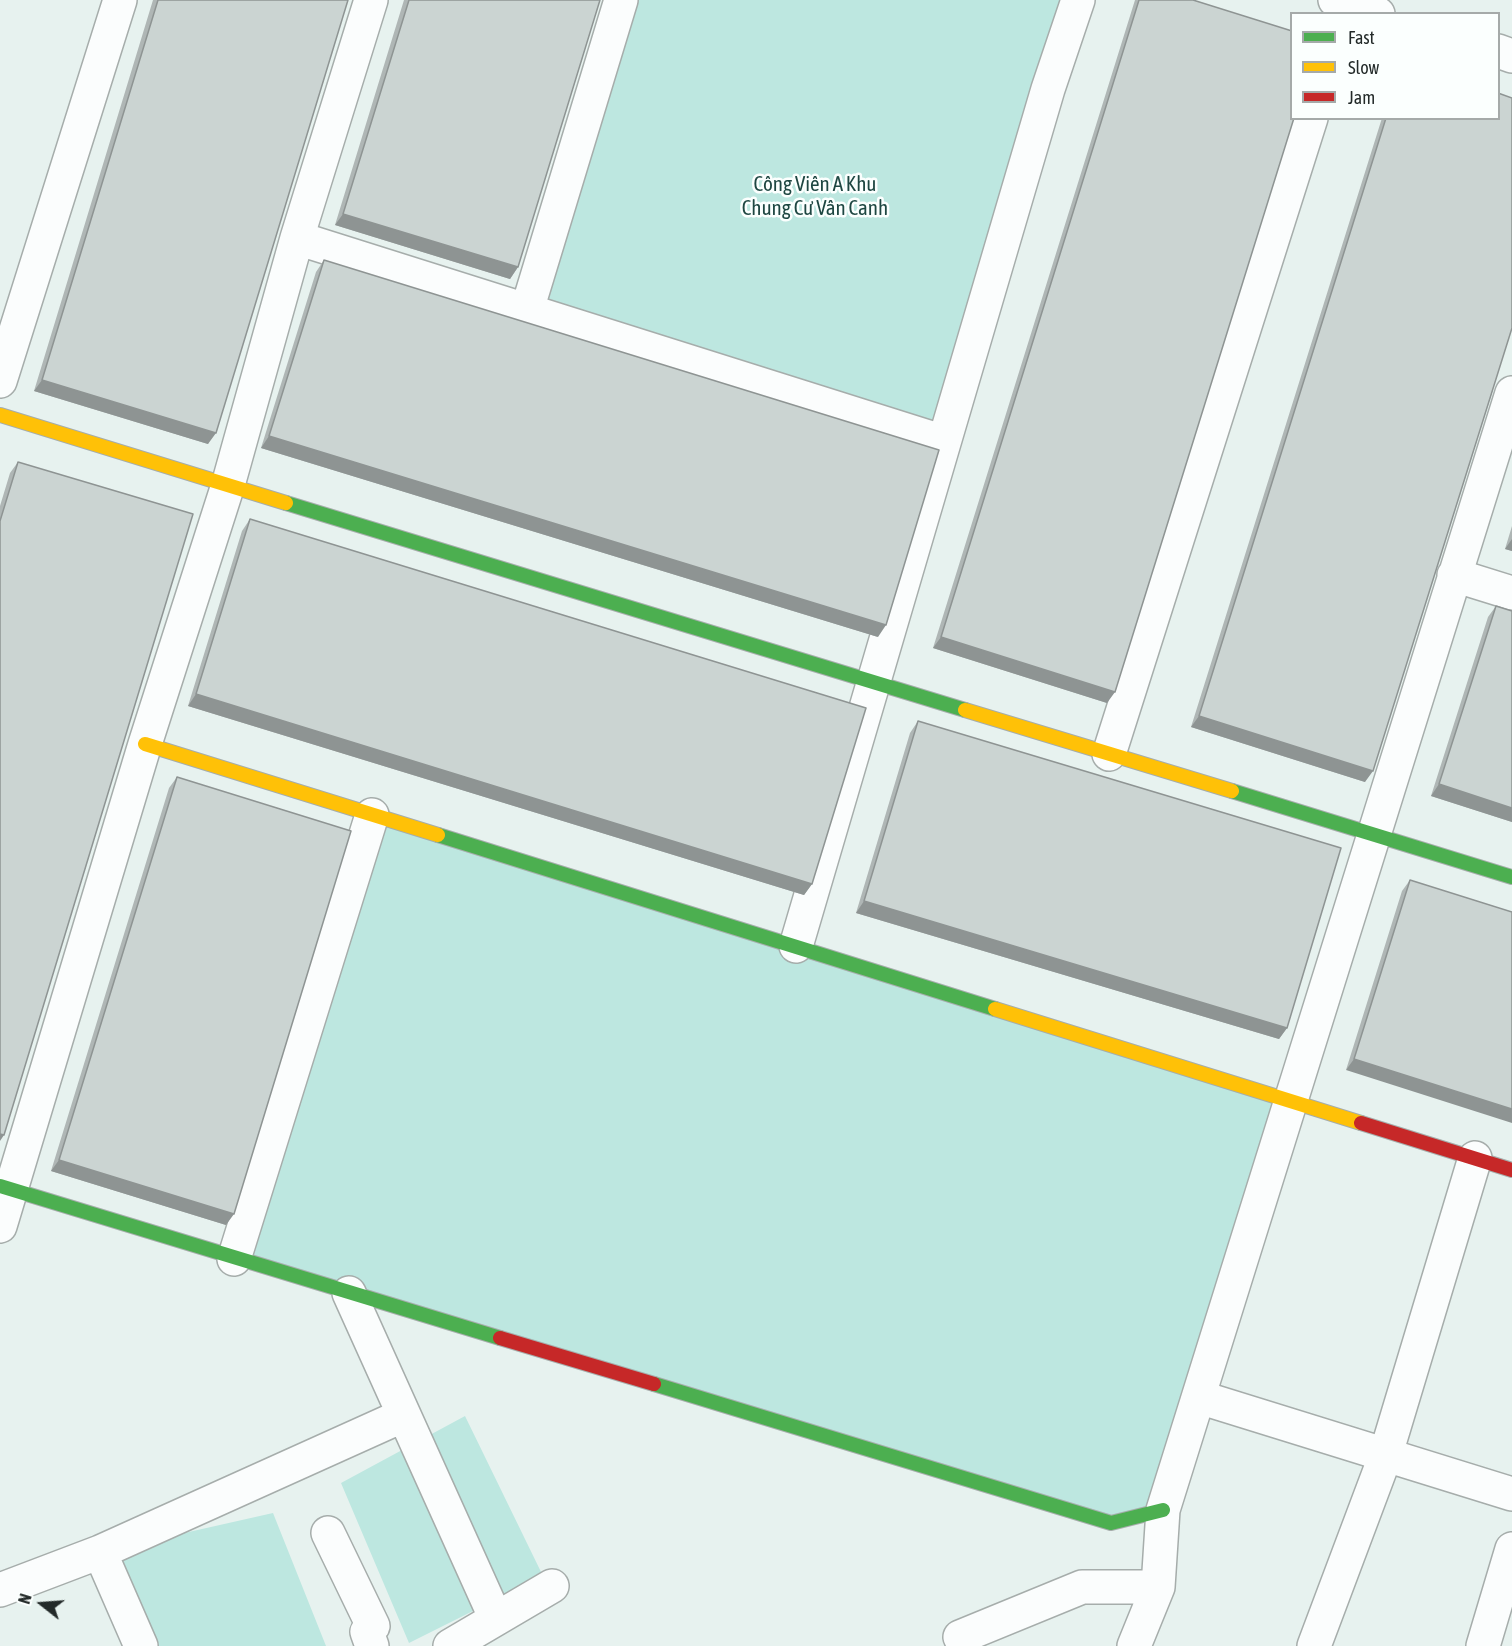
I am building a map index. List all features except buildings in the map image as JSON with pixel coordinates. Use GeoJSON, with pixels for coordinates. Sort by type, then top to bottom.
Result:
{"type":"FeatureCollection","features":[{"type":"Feature","properties":{"kind":"street"},"geometry":{"type":"LineString","coordinates":[[0,381],[120,0]]}},
{"type":"Feature","properties":{"kind":"street"},"geometry":{"type":"LineString","coordinates":[[0,1226],[6,1188],[228,485],[297,238],[371,0]]}},
{"type":"Feature","properties":{"kind":"street"},"geometry":{"type":"LineString","coordinates":[[527,310],[621,0]]}},
{"type":"Feature","properties":{"kind":"street"},"geometry":{"type":"LineString","coordinates":[[796,946],[1045,100],[1078,0]]}},
{"type":"Feature","properties":{"kind":"street"},"geometry":{"type":"LineString","coordinates":[[1109,754],[1310,120]]}},
{"type":"Feature","properties":{"kind":"street"},"geometry":{"type":"LineString","coordinates":[[297,238],[945,442]]}},
{"type":"Feature","properties":{"kind":"street"},"geometry":{"type":"LineString","coordinates":[[1134,1646],[1158,1587],[1164,1510],[1512,393]]}},
{"type":"Feature","properties":{"kind":"street"},"geometry":{"type":"LineString","coordinates":[[0,415],[1512,877]]}},
{"type":"Feature","properties":{"kind":"street"},"geometry":{"type":"LineString","coordinates":[[1454,575],[1512,593]]}},
{"type":"Feature","properties":{"kind":"street"},"geometry":{"type":"LineString","coordinates":[[145,744],[1512,1170]]}},
{"type":"Feature","properties":{"kind":"street"},"geometry":{"type":"LineString","coordinates":[[234,1259],[372,815]]}},
{"type":"Feature","properties":{"kind":"street"},"geometry":{"type":"LineString","coordinates":[[1314,1646],[1385,1457],[1475,1158]]}},
{"type":"Feature","properties":{"kind":"street"},"geometry":{"type":"LineString","coordinates":[[6,1188],[1111,1523],[1164,1510]]}},
{"type":"Feature","properties":{"kind":"street"},"geometry":{"type":"LineString","coordinates":[[349,1293],[496,1619]]}},
{"type":"Feature","properties":{"kind":"street"},"geometry":{"type":"LineString","coordinates":[[1199,1397],[1385,1457],[1512,1494]]}},
{"type":"Feature","properties":{"kind":"street"},"geometry":{"type":"LineString","coordinates":[[0,1590],[100,1552],[405,1415]]}},
{"type":"Feature","properties":{"kind":"street"},"geometry":{"type":"LineString","coordinates":[[328,1533],[373,1626],[368,1632],[372,1646]]}},
{"type":"Feature","properties":{"kind":"street"},"geometry":{"type":"LineString","coordinates":[[1483,1646],[1512,1549]]}},
{"type":"Feature","properties":{"kind":"street"},"geometry":{"type":"LineString","coordinates":[[100,1552],[141,1646]]}},
{"type":"Feature","properties":{"kind":"street"},"geometry":{"type":"LineString","coordinates":[[450,1646],[552,1586]]}},
{"type":"Feature","properties":{"kind":"street"},"geometry":{"type":"LineString","coordinates":[[965,1646],[960,1637],[1082,1587],[1158,1587]]}},
{"type":"Feature","properties":{"kind":"green space","name":"Công Viên A Khu Chung Cư Vân Canh"},"geometry":{"type":"Polygon","coordinates":[[[621,0],[1080,0],[944,442],[527,310],[621,0]]]}},
{"type":"Feature","properties":{"kind":"green space"},"geometry":{"type":"Polygon","coordinates":[[[372,815],[1290,1101],[1163,1510],[1111,1523],[234,1259],[372,815]]]}},
{"type":"Feature","properties":{"kind":"green space"},"geometry":{"type":"Polygon","coordinates":[[[465,1416],[543,1576],[409,1643],[341,1483],[465,1416]]]}},
{"type":"Feature","properties":{"kind":"green space"},"geometry":{"type":"Polygon","coordinates":[[[273,1513],[326,1646],[141,1646],[100,1552],[273,1513]]]}},
{"type":"Feature","properties":{"kind":"traffic: fast"},"geometry":{"type":"LineString","coordinates":[[286,503],[965,710]]}},
{"type":"Feature","properties":{"kind":"traffic: fast"},"geometry":{"type":"LineString","coordinates":[[1232,791],[1512,877]]}},
{"type":"Feature","properties":{"kind":"traffic: fast"},"geometry":{"type":"LineString","coordinates":[[438,835],[995,1009]]}},
{"type":"Feature","properties":{"kind":"traffic: fast"},"geometry":{"type":"LineString","coordinates":[[0,1186],[500,1338]]}},
{"type":"Feature","properties":{"kind":"traffic: fast"},"geometry":{"type":"LineString","coordinates":[[654,1384],[1111,1523],[1163,1510]]}},
{"type":"Feature","properties":{"kind":"traffic: slow"},"geometry":{"type":"LineString","coordinates":[[0,415],[286,503]]}},
{"type":"Feature","properties":{"kind":"traffic: slow"},"geometry":{"type":"LineString","coordinates":[[965,710],[1232,791]]}},
{"type":"Feature","properties":{"kind":"traffic: slow"},"geometry":{"type":"LineString","coordinates":[[145,744],[438,835]]}},
{"type":"Feature","properties":{"kind":"traffic: slow"},"geometry":{"type":"LineString","coordinates":[[995,1009],[1361,1123]]}},
{"type":"Feature","properties":{"kind":"traffic: jam"},"geometry":{"type":"LineString","coordinates":[[1361,1123],[1512,1170]]}},
{"type":"Feature","properties":{"kind":"traffic: jam"},"geometry":{"type":"LineString","coordinates":[[500,1338],[654,1384]]}}]}
